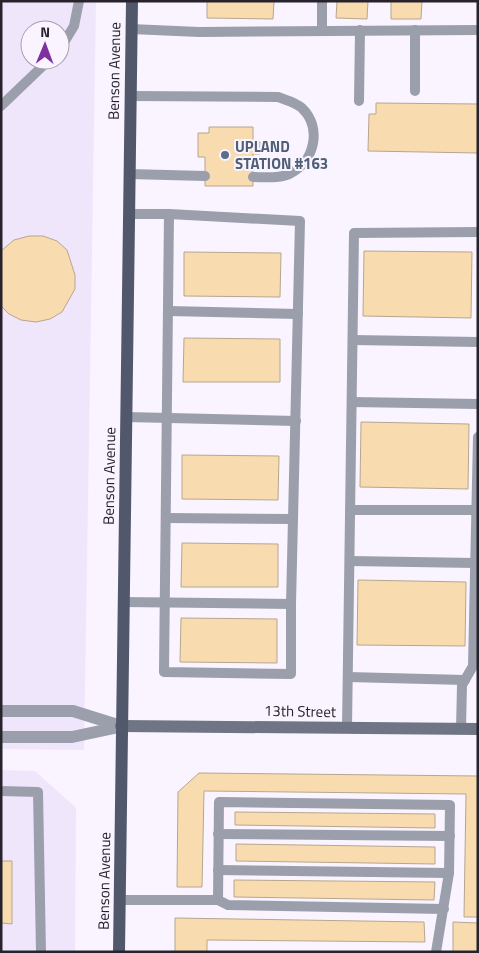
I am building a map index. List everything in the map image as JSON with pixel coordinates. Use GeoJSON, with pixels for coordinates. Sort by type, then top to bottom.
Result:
{"type":"FeatureCollection","features":[{"type":"Feature","properties":{"kind":"main road","name":"Benson Avenue"},"geometry":{"type":"LineString","coordinates":[[119,952],[132,1]]}},
{"type":"Feature","properties":{"kind":"street","name":"13th Street"},"geometry":{"type":"LineString","coordinates":[[1,711],[73,711],[121,726]]}},
{"type":"Feature","properties":{"kind":"street","name":"13th Street"},"geometry":{"type":"LineString","coordinates":[[1,737],[72,737],[121,726],[478,729]]}},
{"type":"Feature","properties":{"kind":"lane"},"geometry":{"type":"LineString","coordinates":[[70,33],[74,26],[79,1]]}},
{"type":"Feature","properties":{"kind":"lane"},"geometry":{"type":"LineString","coordinates":[[322,1],[322,31]]}},
{"type":"Feature","properties":{"kind":"lane"},"geometry":{"type":"LineString","coordinates":[[131,29],[199,32],[478,30]]}},
{"type":"Feature","properties":{"kind":"lane"},"geometry":{"type":"LineString","coordinates":[[359,101],[360,30]]}},
{"type":"Feature","properties":{"kind":"lane"},"geometry":{"type":"LineString","coordinates":[[415,30],[415,90]]}},
{"type":"Feature","properties":{"kind":"lane"},"geometry":{"type":"LineString","coordinates":[[1,106],[39,70]]}},
{"type":"Feature","properties":{"kind":"lane"},"geometry":{"type":"LineString","coordinates":[[130,96],[278,97],[302,108],[310,118],[314,131],[314,144],[309,156],[301,167],[290,174],[277,177],[253,176]]}},
{"type":"Feature","properties":{"kind":"lane"},"geometry":{"type":"LineString","coordinates":[[129,174],[205,176]]}},
{"type":"Feature","properties":{"kind":"lane"},"geometry":{"type":"LineString","coordinates":[[129,214],[169,214],[300,220],[291,674],[164,672],[169,214]]}},
{"type":"Feature","properties":{"kind":"lane"},"geometry":{"type":"LineString","coordinates":[[347,728],[354,233],[478,232]]}},
{"type":"Feature","properties":{"kind":"lane"},"geometry":{"type":"LineString","coordinates":[[169,311],[298,314]]}},
{"type":"Feature","properties":{"kind":"lane"},"geometry":{"type":"LineString","coordinates":[[353,340],[478,342]]}},
{"type":"Feature","properties":{"kind":"lane"},"geometry":{"type":"LineString","coordinates":[[352,402],[478,404]]}},
{"type":"Feature","properties":{"kind":"lane"},"geometry":{"type":"LineString","coordinates":[[126,417],[296,422]]}},
{"type":"Feature","properties":{"kind":"lane"},"geometry":{"type":"LineString","coordinates":[[461,729],[462,686],[472,666],[478,437]]}},
{"type":"Feature","properties":{"kind":"lane"},"geometry":{"type":"LineString","coordinates":[[350,510],[476,510]]}},
{"type":"Feature","properties":{"kind":"lane"},"geometry":{"type":"LineString","coordinates":[[166,518],[293,519]]}},
{"type":"Feature","properties":{"kind":"lane"},"geometry":{"type":"LineString","coordinates":[[350,560],[475,563]]}},
{"type":"Feature","properties":{"kind":"lane"},"geometry":{"type":"LineString","coordinates":[[123,602],[291,604]]}},
{"type":"Feature","properties":{"kind":"lane"},"geometry":{"type":"LineString","coordinates":[[348,677],[465,680]]}},
{"type":"Feature","properties":{"kind":"lane"},"geometry":{"type":"LineString","coordinates":[[1,791],[38,792],[41,952]]}},
{"type":"Feature","properties":{"kind":"lane"},"geometry":{"type":"LineString","coordinates":[[218,900],[219,802],[450,805],[450,873],[436,952]]}},
{"type":"Feature","properties":{"kind":"lane"},"geometry":{"type":"LineString","coordinates":[[218,834],[450,836]]}},
{"type":"Feature","properties":{"kind":"lane"},"geometry":{"type":"LineString","coordinates":[[218,870],[450,873]]}},
{"type":"Feature","properties":{"kind":"lane"},"geometry":{"type":"LineString","coordinates":[[120,900],[218,900],[228,905],[444,909]]}},
{"type":"Feature","properties":{"kind":"shaded area"},"geometry":{"type":"Polygon","coordinates":[[[1,1],[96,1],[84,750],[1,749],[1,1]]]}},
{"type":"Feature","properties":{"kind":"shaded area"},"geometry":{"type":"Polygon","coordinates":[[[1,770],[35,771],[76,808],[75,952],[1,952],[1,770]]]}},
{"type":"Feature","properties":{"kind":"building"},"geometry":{"type":"Polygon","coordinates":[[[207,1],[274,1],[273,19],[207,18],[207,1]]]}},
{"type":"Feature","properties":{"kind":"building"},"geometry":{"type":"Polygon","coordinates":[[[337,1],[368,1],[367,19],[336,18],[337,1]]]}},
{"type":"Feature","properties":{"kind":"building"},"geometry":{"type":"Polygon","coordinates":[[[391,1],[422,1],[421,19],[391,19],[391,1]]]}},
{"type":"Feature","properties":{"kind":"building"},"geometry":{"type":"Polygon","coordinates":[[[376,103],[478,104],[478,153],[368,151],[369,114],[376,114],[376,103]]]}},
{"type":"Feature","properties":{"kind":"building","name":"UPLAND STATION #163"},"geometry":{"type":"Polygon","coordinates":[[[209,127],[253,127],[253,142],[260,142],[260,154],[253,154],[253,186],[205,186],[205,157],[198,157],[198,133],[209,133],[209,127]]]}},
{"type":"Feature","properties":{"kind":"building"},"geometry":{"type":"Polygon","coordinates":[[[29,236],[43,236],[57,241],[67,250],[75,275],[75,289],[62,312],[50,319],[36,322],[21,320],[9,314],[1,306],[1,251],[14,240],[29,236]]]}},
{"type":"Feature","properties":{"kind":"building"},"geometry":{"type":"Polygon","coordinates":[[[364,251],[472,252],[471,318],[363,316],[364,251]]]}},
{"type":"Feature","properties":{"kind":"building"},"geometry":{"type":"Polygon","coordinates":[[[184,252],[281,253],[280,297],[184,296],[184,252]]]}},
{"type":"Feature","properties":{"kind":"building"},"geometry":{"type":"Polygon","coordinates":[[[184,338],[280,339],[280,382],[183,382],[184,338]]]}},
{"type":"Feature","properties":{"kind":"building"},"geometry":{"type":"Polygon","coordinates":[[[361,422],[469,424],[468,489],[360,487],[361,422]]]}},
{"type":"Feature","properties":{"kind":"building"},"geometry":{"type":"Polygon","coordinates":[[[182,455],[279,456],[278,500],[182,499],[182,455]]]}},
{"type":"Feature","properties":{"kind":"building"},"geometry":{"type":"Polygon","coordinates":[[[182,543],[278,544],[278,587],[181,587],[182,543]]]}},
{"type":"Feature","properties":{"kind":"building"},"geometry":{"type":"Polygon","coordinates":[[[358,580],[466,582],[465,646],[357,645],[358,580]]]}},
{"type":"Feature","properties":{"kind":"building"},"geometry":{"type":"Polygon","coordinates":[[[181,618],[277,619],[277,663],[180,662],[181,618]]]}},
{"type":"Feature","properties":{"kind":"building"},"geometry":{"type":"Polygon","coordinates":[[[199,773],[478,776],[478,917],[464,917],[466,794],[204,791],[202,887],[177,887],[178,792],[199,773]]]}},
{"type":"Feature","properties":{"kind":"building"},"geometry":{"type":"Polygon","coordinates":[[[235,812],[435,814],[435,828],[235,825],[235,812]]]}},
{"type":"Feature","properties":{"kind":"building"},"geometry":{"type":"Polygon","coordinates":[[[236,844],[435,847],[435,864],[236,861],[236,844]]]}},
{"type":"Feature","properties":{"kind":"building"},"geometry":{"type":"Polygon","coordinates":[[[1,861],[12,861],[12,924],[1,923],[1,861]]]}},
{"type":"Feature","properties":{"kind":"building"},"geometry":{"type":"Polygon","coordinates":[[[234,880],[435,882],[434,900],[234,897],[234,880]]]}},
{"type":"Feature","properties":{"kind":"building"},"geometry":{"type":"Polygon","coordinates":[[[175,918],[424,922],[425,942],[207,940],[207,952],[175,952],[175,918]]]}},
{"type":"Feature","properties":{"kind":"building"},"geometry":{"type":"Polygon","coordinates":[[[453,922],[478,923],[478,952],[453,952],[453,922]]]}},
{"type":"Feature","properties":{"kind":"place","name":"UPLAND STATION #163"},"geometry":{"type":"Point","coordinates":[225,155]}}]}
